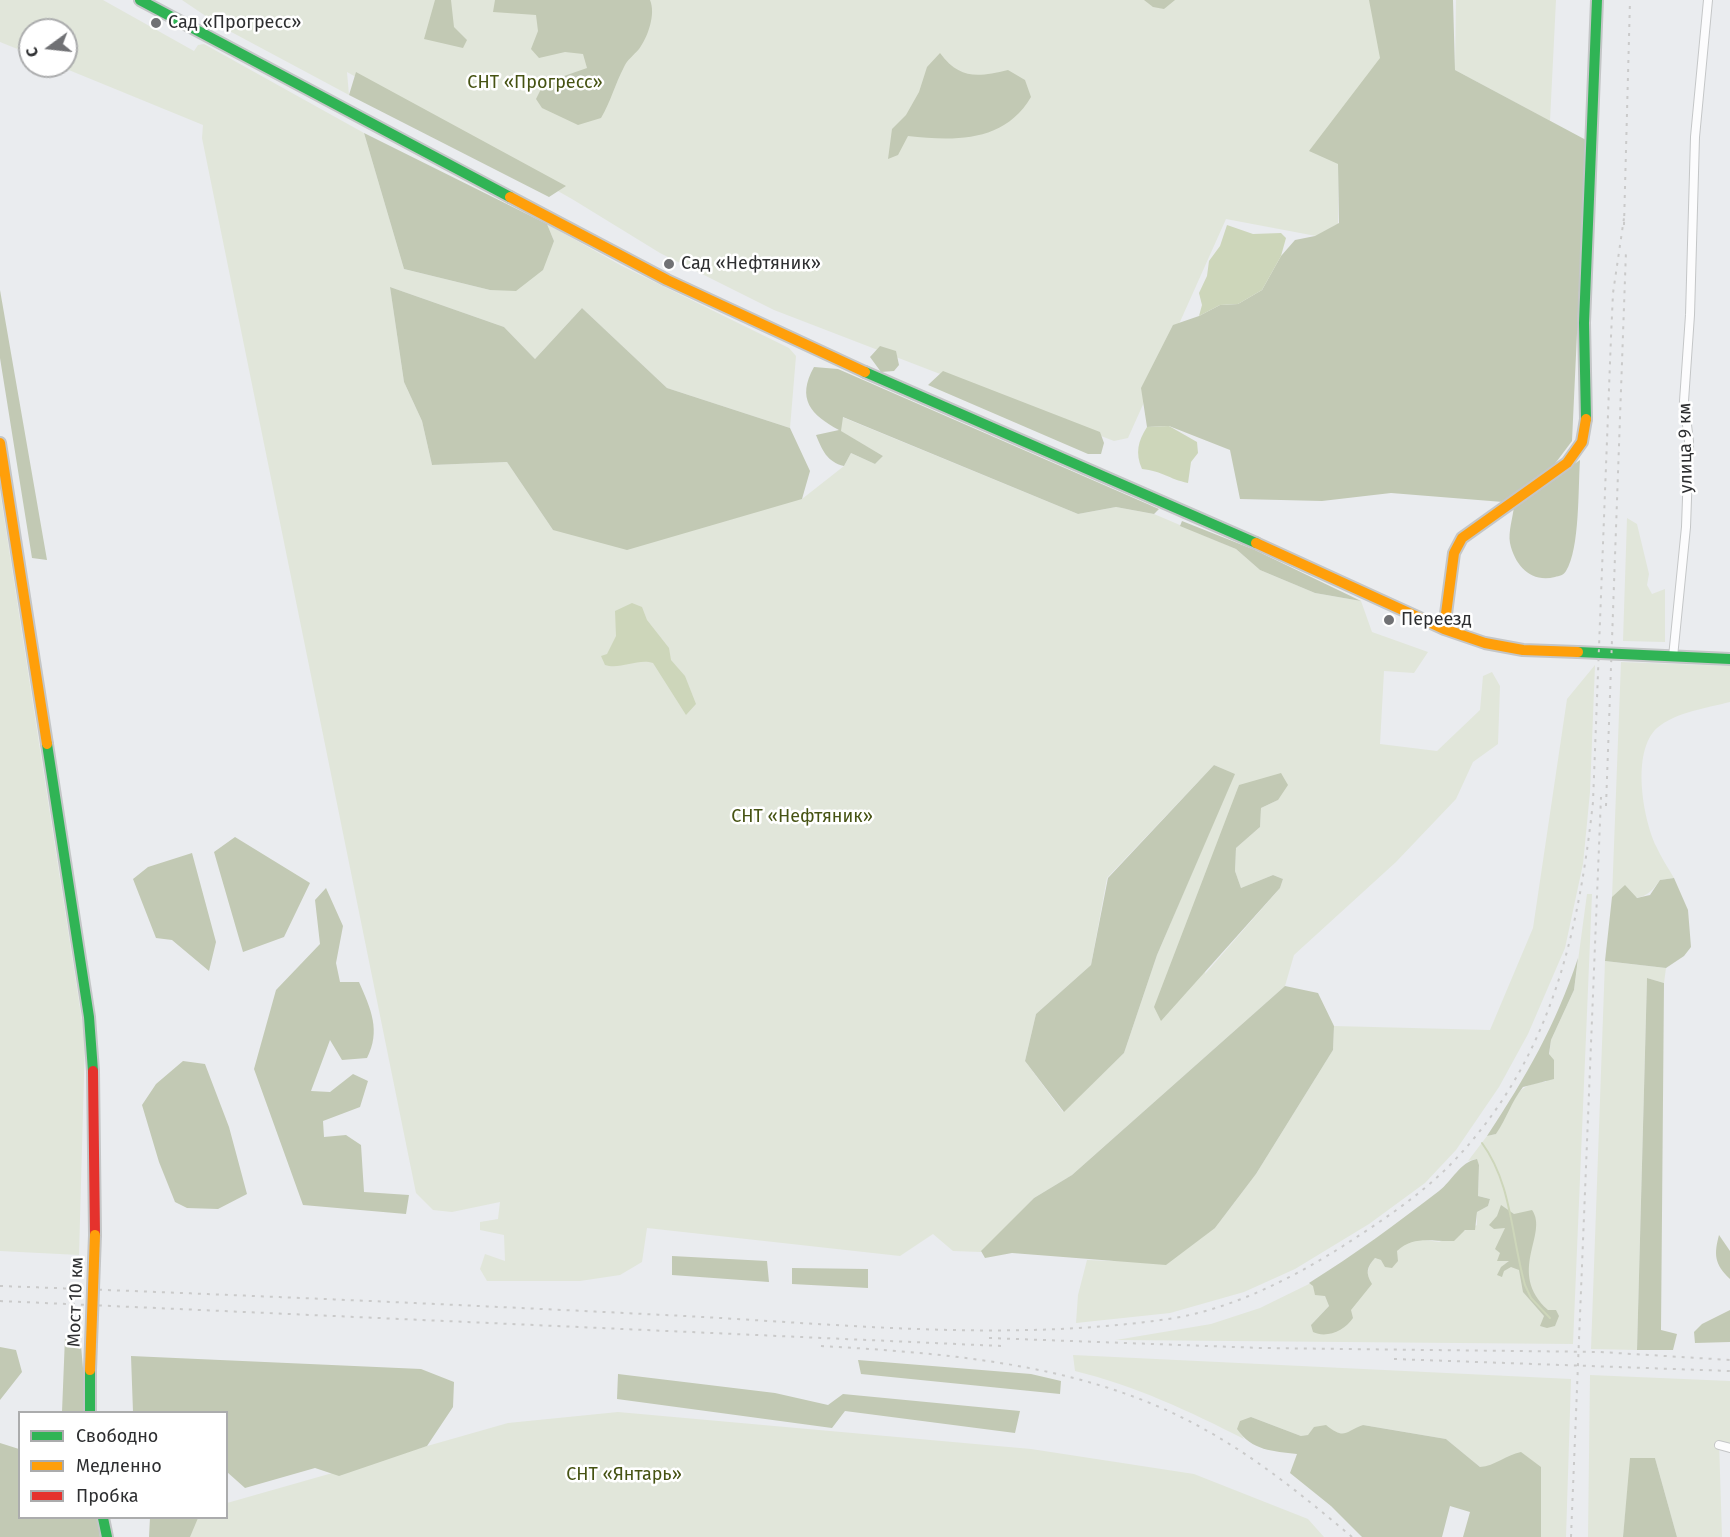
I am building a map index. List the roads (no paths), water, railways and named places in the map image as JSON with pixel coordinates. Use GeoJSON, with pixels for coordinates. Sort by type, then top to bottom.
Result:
{"type":"FeatureCollection","features":[{"type":"Feature","properties":{"kind":"street"},"geometry":{"type":"LineString","coordinates":[[140,0],[667,280],[819,351],[1168,503],[1444,629],[1504,647],[1607,655],[1730,659]]}},
{"type":"Feature","properties":{"kind":"street"},"geometry":{"type":"LineString","coordinates":[[1444,629],[1454,553],[1462,538],[1567,463],[1582,442],[1587,413],[1584,323],[1597,0]]}},
{"type":"Feature","properties":{"kind":"street","name":"улица 9 км"},"geometry":{"type":"LineString","coordinates":[[1673,657],[1686,527],[1689,441],[1684,400],[1695,137],[1708,0]]}},
{"type":"Feature","properties":{"kind":"street","name":"Мост 10 км"},"geometry":{"type":"LineString","coordinates":[[0,443],[89,1017],[95,1100],[96,1235],[90,1411]]}},
{"type":"Feature","properties":{"kind":"street"},"geometry":{"type":"LineString","coordinates":[[1719,1445],[1730,1448]]}},
{"type":"Feature","properties":{"kind":"street"},"geometry":{"type":"LineString","coordinates":[[103,1519],[107,1537]]}},
{"type":"Feature","properties":{"kind":"waterway"},"geometry":{"type":"LineString","coordinates":[[1482,1143],[1492,1159],[1505,1193],[1525,1285],[1531,1298],[1550,1318]]}},
{"type":"Feature","properties":{"kind":"railway"},"geometry":{"type":"LineString","coordinates":[[1624,225],[1630,0]]}},
{"type":"Feature","properties":{"kind":"railway"},"geometry":{"type":"LineString","coordinates":[[0,1286],[499,1307],[917,1329],[1043,1330],[1106,1326],[1191,1315],[1259,1292],[1357,1237],[1425,1188],[1449,1166],[1483,1127],[1512,1085],[1535,1042],[1553,997],[1567,950],[1587,853],[1593,802],[1613,293],[1624,218]]}},
{"type":"Feature","properties":{"kind":"railway"},"geometry":{"type":"LineString","coordinates":[[1606,806],[1626,251]]}},
{"type":"Feature","properties":{"kind":"railway"},"geometry":{"type":"LineString","coordinates":[[1571,1537],[1601,797]]}},
{"type":"Feature","properties":{"kind":"railway"},"geometry":{"type":"LineString","coordinates":[[0,1301],[1001,1346]]}},
{"type":"Feature","properties":{"kind":"railway"},"geometry":{"type":"LineString","coordinates":[[989,1338],[1262,1348],[1600,1352],[1730,1360]]}},
{"type":"Feature","properties":{"kind":"railway"},"geometry":{"type":"LineString","coordinates":[[821,1346],[914,1352],[1008,1364],[1099,1385],[1143,1400],[1185,1419],[1230,1444],[1293,1489],[1352,1537]]}},
{"type":"Feature","properties":{"kind":"railway"},"geometry":{"type":"LineString","coordinates":[[1394,1359],[1730,1371]]}},
{"type":"Feature","properties":{"kind":"place","name":"Сад «Прогресс»"},"geometry":{"type":"Point","coordinates":[156,23]}},
{"type":"Feature","properties":{"kind":"place","name":"Сад «Нефтяник»"},"geometry":{"type":"Point","coordinates":[669,264]}},
{"type":"Feature","properties":{"kind":"place","name":"Переезд"},"geometry":{"type":"Point","coordinates":[1389,620]}},
{"type":"Feature","properties":{"kind":"park label","name":"СНТ «Прогресс»"},"geometry":{"type":"Point","coordinates":[535,83]}},
{"type":"Feature","properties":{"kind":"park label","name":"СНТ «Нефтяник»"},"geometry":{"type":"Point","coordinates":[802,817]}},
{"type":"Feature","properties":{"kind":"park label","name":"СНТ «Янтарь»"},"geometry":{"type":"Point","coordinates":[624,1475]}}]}
